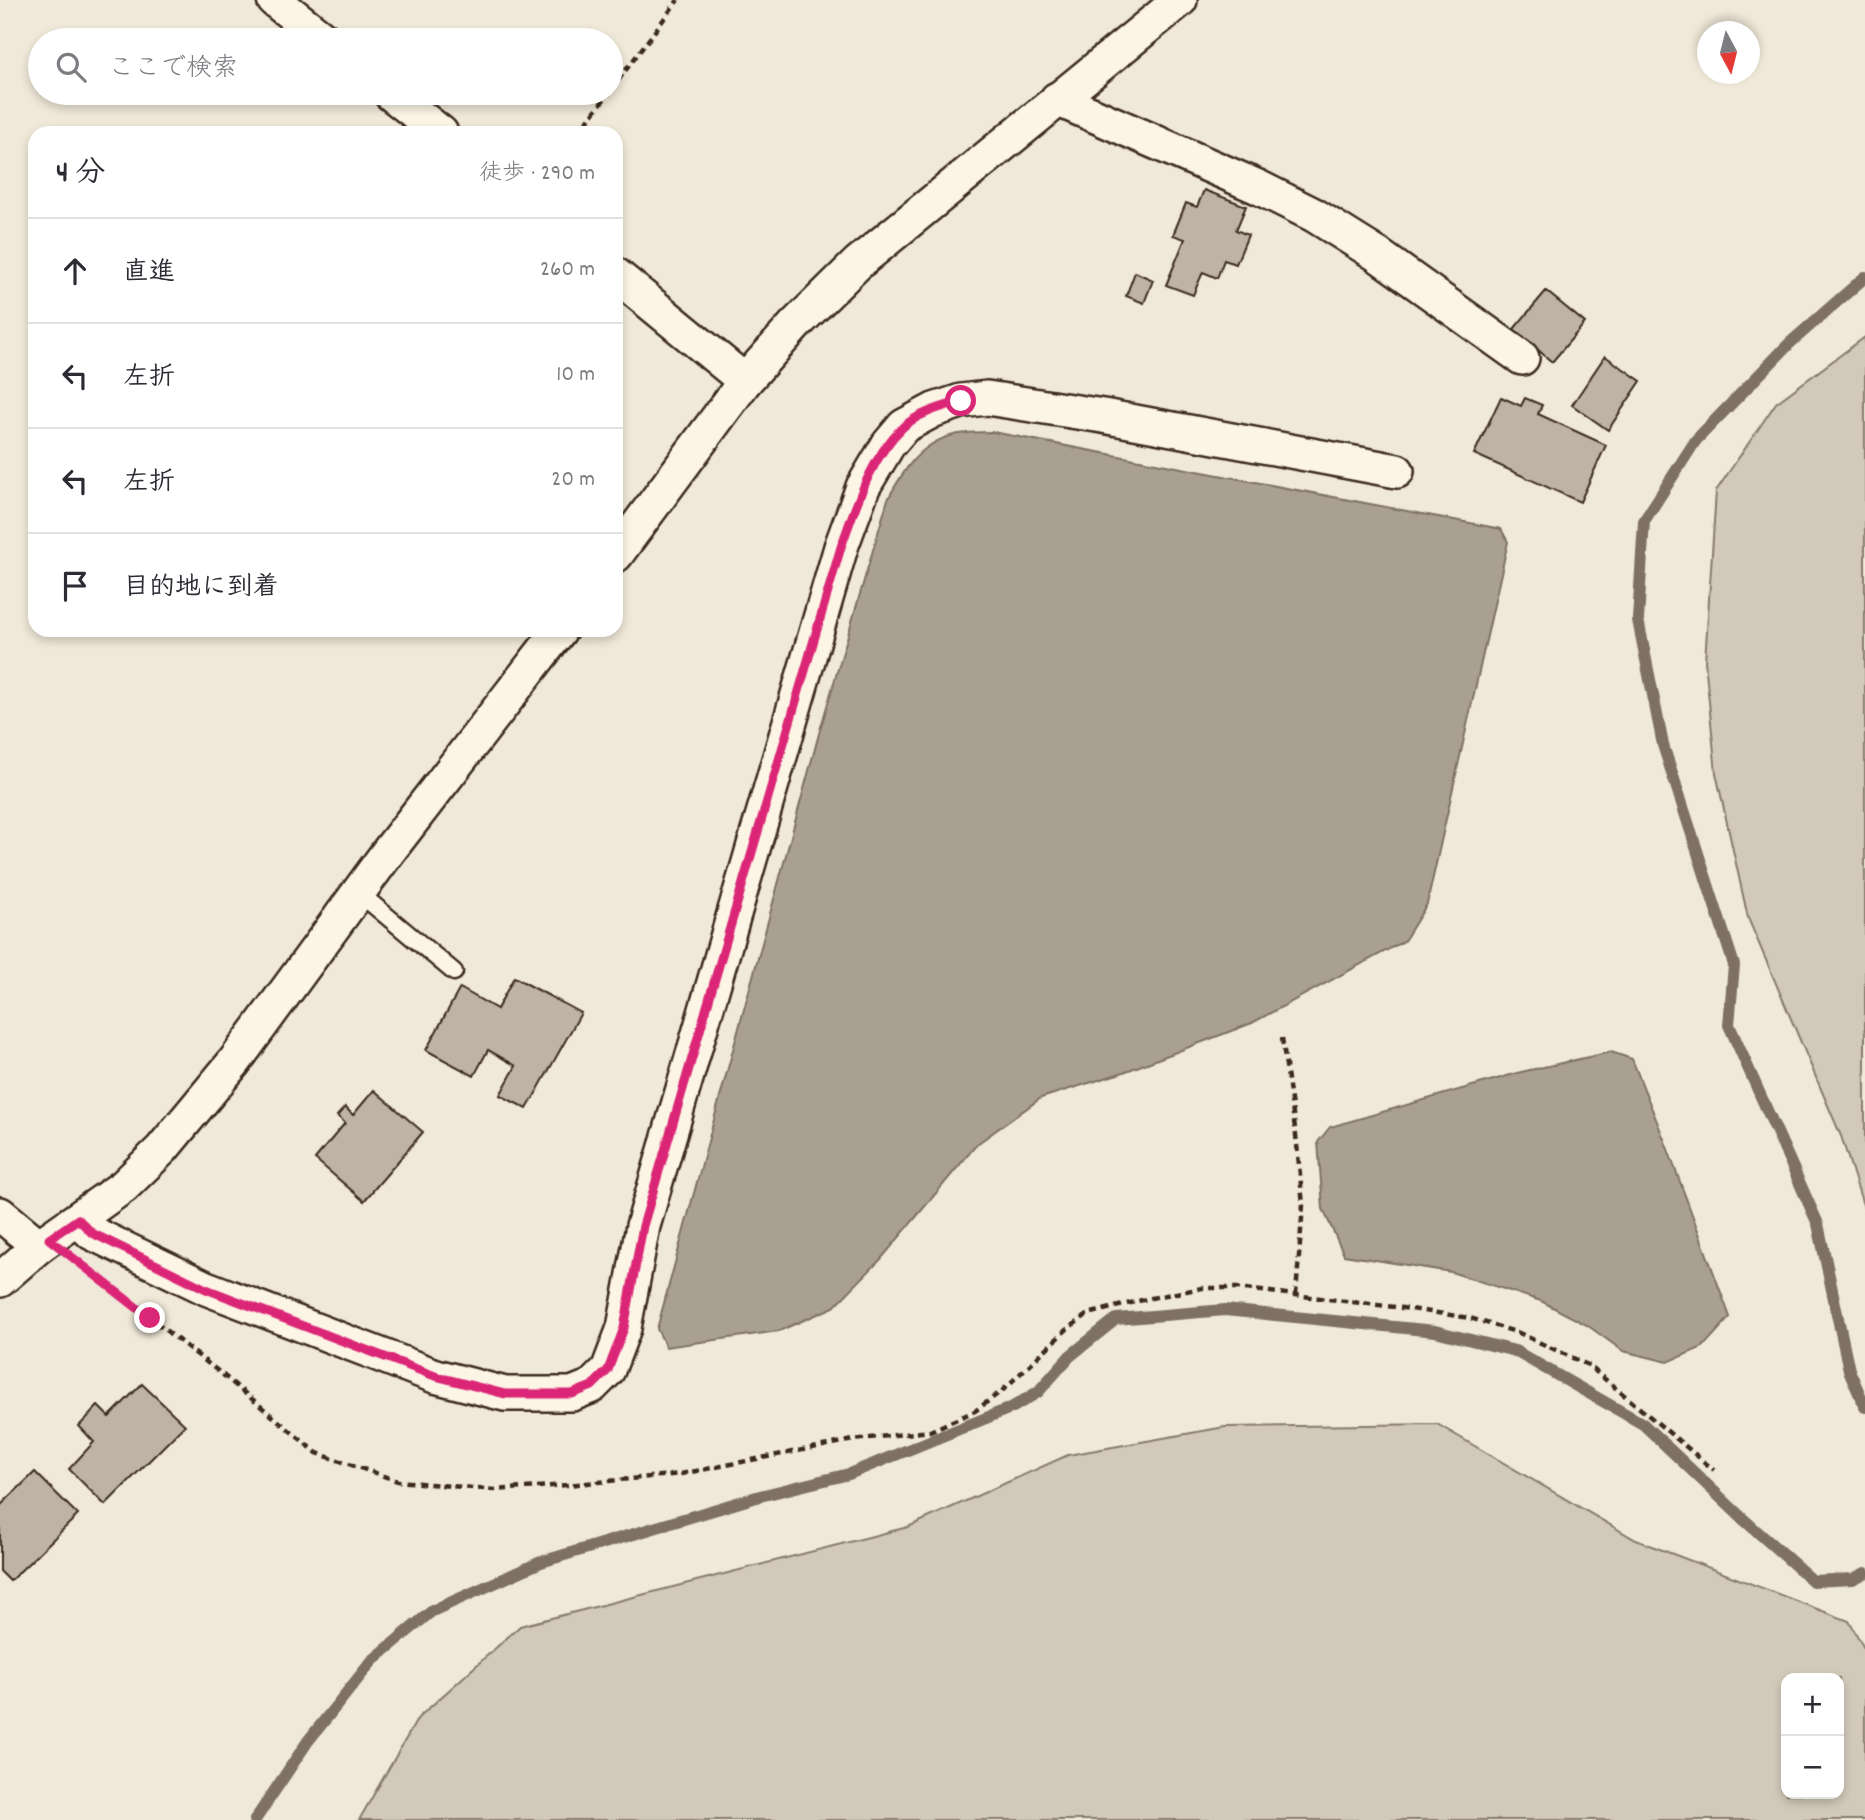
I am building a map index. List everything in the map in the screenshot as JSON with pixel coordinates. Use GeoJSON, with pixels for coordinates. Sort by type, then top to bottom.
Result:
{"type":"FeatureCollection","features":[{"type":"Feature","properties":{"kind":"street"},"geometry":{"type":"LineString","coordinates":[[274,0],[310,28]]}},
{"type":"Feature","properties":{"kind":"street"},"geometry":{"type":"LineString","coordinates":[[623,546],[745,381],[795,325],[858,263],[1180,0]]}},
{"type":"Feature","properties":{"kind":"street"},"geometry":{"type":"LineString","coordinates":[[1057,99],[1258,187],[1314,215],[1378,255],[1522,358]]}},
{"type":"Feature","properties":{"kind":"street"},"geometry":{"type":"LineString","coordinates":[[405,105],[432,126]]}},
{"type":"Feature","properties":{"kind":"street"},"geometry":{"type":"LineString","coordinates":[[623,281],[745,381]]}},
{"type":"Feature","properties":{"kind":"street"},"geometry":{"type":"LineString","coordinates":[[78,1219],[92,1233],[206,1289],[435,1376],[505,1394],[572,1394],[592,1386],[608,1370],[624,1328],[643,1226],[841,547],[863,487],[888,444],[904,426],[934,410],[961,401],[986,398],[1103,416],[1397,471]]}},
{"type":"Feature","properties":{"kind":"street"},"geometry":{"type":"LineString","coordinates":[[0,1280],[39,1246],[124,1186],[162,1149],[235,1061],[359,893],[555,637]]}},
{"type":"Feature","properties":{"kind":"street"},"geometry":{"type":"LineString","coordinates":[[0,1214],[39,1246]]}},
{"type":"Feature","properties":{"kind":"lane"},"geometry":{"type":"LineString","coordinates":[[359,893],[454,972]]}},
{"type":"Feature","properties":{"kind":"path"},"geometry":{"type":"LineString","coordinates":[[623,74],[678,0]]}},
{"type":"Feature","properties":{"kind":"path"},"geometry":{"type":"LineString","coordinates":[[583,126],[599,105]]}},
{"type":"Feature","properties":{"kind":"path"},"geometry":{"type":"LineString","coordinates":[[1282,1038],[1303,1205],[1296,1294]]}},
{"type":"Feature","properties":{"kind":"path"},"geometry":{"type":"LineString","coordinates":[[99,1279],[223,1375],[317,1453],[398,1481],[494,1490],[681,1474],[853,1440],[930,1431],[975,1411],[1003,1390],[1066,1329],[1088,1314],[1202,1288],[1237,1288],[1296,1294],[1470,1318],[1519,1333],[1588,1365],[1714,1470]]}},
{"type":"Feature","properties":{"kind":"shaded area"},"geometry":{"type":"Polygon","coordinates":[[[1865,337],[1865,1211],[1841,1136],[1748,918],[1716,773],[1705,661],[1716,491],[1776,403],[1865,337]]]}},
{"type":"Feature","properties":{"kind":"shaded area"},"geometry":{"type":"Polygon","coordinates":[[[993,432],[1501,529],[1508,542],[1427,904],[1404,941],[1252,1023],[1121,1073],[1041,1098],[977,1144],[881,1259],[834,1307],[779,1331],[666,1347],[657,1329],[820,730],[888,499],[914,460],[931,444],[959,434],[993,432]]]}},
{"type":"Feature","properties":{"kind":"shaded area"},"geometry":{"type":"Polygon","coordinates":[[[1611,1052],[1632,1059],[1730,1317],[1703,1347],[1668,1362],[1623,1351],[1587,1325],[1541,1301],[1451,1272],[1344,1255],[1323,1209],[1318,1142],[1330,1127],[1521,1072],[1611,1052]]]}},
{"type":"Feature","properties":{"kind":"shaded area"},"geometry":{"type":"Polygon","coordinates":[[[1437,1424],[1636,1540],[1849,1621],[1865,1650],[1865,1820],[359,1820],[418,1718],[520,1626],[908,1527],[1068,1455],[1225,1427],[1437,1424]]]}},
{"type":"Feature","properties":{"kind":"building"},"geometry":{"type":"Polygon","coordinates":[[[1204,190],[1246,206],[1236,230],[1248,235],[1236,264],[1224,260],[1217,278],[1203,272],[1193,295],[1166,285],[1185,239],[1173,235],[1186,203],[1197,207],[1204,190]]]}},
{"type":"Feature","properties":{"kind":"building"},"geometry":{"type":"Polygon","coordinates":[[[1135,272],[1153,280],[1144,303],[1126,296],[1135,272]]]}},
{"type":"Feature","properties":{"kind":"building"},"geometry":{"type":"Polygon","coordinates":[[[1546,291],[1585,323],[1552,362],[1514,329],[1546,291]]]}},
{"type":"Feature","properties":{"kind":"building"},"geometry":{"type":"Polygon","coordinates":[[[1605,356],[1641,381],[1608,430],[1572,405],[1605,356]]]}},
{"type":"Feature","properties":{"kind":"building"},"geometry":{"type":"Polygon","coordinates":[[[1501,397],[1521,406],[1525,398],[1542,405],[1538,414],[1606,445],[1580,502],[1474,454],[1501,397]]]}},
{"type":"Feature","properties":{"kind":"building"},"geometry":{"type":"Polygon","coordinates":[[[514,977],[581,1013],[527,1109],[500,1095],[516,1066],[488,1050],[474,1076],[426,1050],[460,988],[497,1009],[514,977]]]}},
{"type":"Feature","properties":{"kind":"building"},"geometry":{"type":"Polygon","coordinates":[[[374,1090],[423,1132],[364,1201],[315,1159],[345,1123],[337,1116],[345,1107],[353,1115],[374,1090]]]}},
{"type":"Feature","properties":{"kind":"building"},"geometry":{"type":"Polygon","coordinates":[[[142,1384],[185,1425],[105,1505],[69,1469],[94,1442],[79,1426],[98,1406],[109,1417],[142,1384]]]}},
{"type":"Feature","properties":{"kind":"building"},"geometry":{"type":"Polygon","coordinates":[[[35,1472],[78,1515],[10,1581],[0,1571],[0,1506],[35,1472]]]}},
{"type":"Feature","properties":{"kind":"waterway"},"geometry":{"type":"LineString","coordinates":[[1865,277],[1790,343],[1696,440],[1644,521],[1638,620],[1663,745],[1734,965],[1729,1025],[1818,1224],[1849,1370],[1865,1407]]}},
{"type":"Feature","properties":{"kind":"waterway"},"geometry":{"type":"LineString","coordinates":[[255,1820],[308,1741],[372,1661],[432,1611],[541,1562],[760,1496],[849,1474],[1013,1407],[1038,1392],[1070,1356],[1116,1319],[1225,1310],[1435,1331],[1515,1351],[1643,1424],[1813,1581],[1853,1579],[1865,1573]]}},
{"type":"Feature","properties":{"kind":"route"},"geometry":{"type":"LineString","coordinates":[[150,1318],[49,1239],[78,1219],[92,1233],[206,1289],[435,1376],[505,1394],[572,1394],[592,1386],[608,1370],[624,1328],[643,1226],[841,547],[863,487],[888,444],[904,426],[934,410],[961,401]]}}]}
